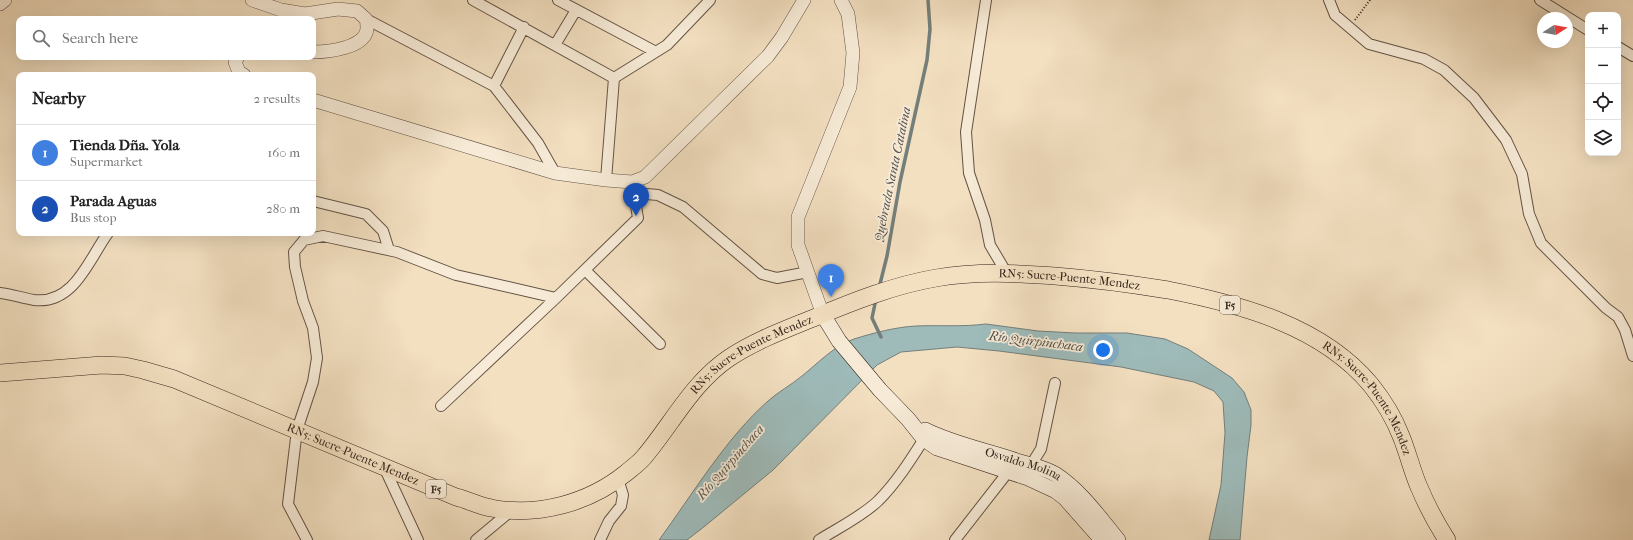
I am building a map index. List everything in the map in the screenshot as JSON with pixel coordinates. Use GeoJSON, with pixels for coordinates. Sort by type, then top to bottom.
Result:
{"type":"FeatureCollection","features":[{"type":"Feature","properties":{"kind":"highway","name":"RN5: Sucre-Puente Mendez"},"geometry":{"type":"LineString","coordinates":[[0,372],[102,365],[125,366],[144,370],[174,379],[456,497],[490,508],[534,510],[563,505],[586,498],[618,479],[642,460],[694,391],[713,371],[730,358],[754,344],[823,315],[895,287],[934,278],[976,273],[1006,272],[1100,280],[1182,293],[1233,305],[1282,322],[1321,342],[1350,364],[1370,384],[1389,412],[1400,436],[1418,486],[1436,523],[1447,540]]}},
{"type":"Feature","properties":{"kind":"main road"},"geometry":{"type":"LineString","coordinates":[[823,315],[839,341],[880,390],[908,419],[924,440],[937,448],[1009,465]]}},
{"type":"Feature","properties":{"kind":"main road","name":"Osvaldo Molina"},"geometry":{"type":"LineString","coordinates":[[908,419],[922,429],[940,438],[1009,465],[1030,472],[1045,469],[1063,480],[1084,500],[1098,534],[1118,540]]}},
{"type":"Feature","properties":{"kind":"street"},"geometry":{"type":"LineString","coordinates":[[0,4],[5,0]]}},
{"type":"Feature","properties":{"kind":"street"},"geometry":{"type":"LineString","coordinates":[[252,0],[281,10],[305,14],[338,9],[357,11],[366,19],[494,86],[538,143],[556,173]]}},
{"type":"Feature","properties":{"kind":"street"},"geometry":{"type":"LineString","coordinates":[[473,0],[614,78]]}},
{"type":"Feature","properties":{"kind":"street"},"geometry":{"type":"LineString","coordinates":[[558,0],[656,52]]}},
{"type":"Feature","properties":{"kind":"street"},"geometry":{"type":"LineString","coordinates":[[614,78],[667,45],[710,0]]}},
{"type":"Feature","properties":{"kind":"street"},"geometry":{"type":"LineString","coordinates":[[634,188],[768,56],[782,37],[804,0]]}},
{"type":"Feature","properties":{"kind":"street"},"geometry":{"type":"LineString","coordinates":[[823,315],[798,246],[798,217],[850,86],[853,53],[848,14],[841,0]]}},
{"type":"Feature","properties":{"kind":"street"},"geometry":{"type":"LineString","coordinates":[[986,0],[966,132],[969,173],[985,220],[990,245],[1006,272]]}},
{"type":"Feature","properties":{"kind":"street"},"geometry":{"type":"LineString","coordinates":[[1329,0],[1335,15],[1369,44],[1424,59],[1444,70],[1474,98],[1510,147],[1522,174],[1529,214],[1540,243],[1618,318],[1633,356]]}},
{"type":"Feature","properties":{"kind":"street"},"geometry":{"type":"LineString","coordinates":[[1540,0],[1585,28]]}},
{"type":"Feature","properties":{"kind":"street"},"geometry":{"type":"LineString","coordinates":[[555,45],[576,10]]}},
{"type":"Feature","properties":{"kind":"street"},"geometry":{"type":"LineString","coordinates":[[316,52],[326,52],[352,46],[363,37],[367,30],[366,19]]}},
{"type":"Feature","properties":{"kind":"street"},"geometry":{"type":"LineString","coordinates":[[494,86],[524,27]]}},
{"type":"Feature","properties":{"kind":"street"},"geometry":{"type":"LineString","coordinates":[[1620,48],[1633,56]]}},
{"type":"Feature","properties":{"kind":"street"},"geometry":{"type":"LineString","coordinates":[[236,60],[235,62],[239,72]]}},
{"type":"Feature","properties":{"kind":"street"},"geometry":{"type":"LineString","coordinates":[[606,180],[614,78]]}},
{"type":"Feature","properties":{"kind":"street"},"geometry":{"type":"LineString","coordinates":[[316,101],[556,173],[606,180],[658,196],[683,207],[762,274],[777,278],[808,272]]}},
{"type":"Feature","properties":{"kind":"street"},"geometry":{"type":"LineString","coordinates":[[441,406],[556,298],[638,218],[634,188]]}},
{"type":"Feature","properties":{"kind":"street"},"geometry":{"type":"LineString","coordinates":[[316,202],[366,214],[383,231],[389,250]]}},
{"type":"Feature","properties":{"kind":"street"},"geometry":{"type":"LineString","coordinates":[[0,293],[35,300],[53,298],[72,287],[83,274],[106,236]]}},
{"type":"Feature","properties":{"kind":"street"},"geometry":{"type":"LineString","coordinates":[[307,540],[288,504],[297,430],[313,382],[317,358],[313,328],[303,301],[295,267],[294,252],[304,240],[322,236],[389,250],[456,275],[556,298]]}},
{"type":"Feature","properties":{"kind":"street"},"geometry":{"type":"LineString","coordinates":[[585,270],[660,344]]}},
{"type":"Feature","properties":{"kind":"street"},"geometry":{"type":"LineString","coordinates":[[1030,472],[1041,449],[1055,383]]}},
{"type":"Feature","properties":{"kind":"street"},"geometry":{"type":"LineString","coordinates":[[818,540],[867,510],[878,501],[903,470],[924,440]]}},
{"type":"Feature","properties":{"kind":"street"},"geometry":{"type":"LineString","coordinates":[[956,540],[1009,465]]}},
{"type":"Feature","properties":{"kind":"street"},"geometry":{"type":"LineString","coordinates":[[384,467],[418,540]]}},
{"type":"Feature","properties":{"kind":"street"},"geometry":{"type":"LineString","coordinates":[[600,540],[609,521],[621,506],[623,494],[618,479]]}},
{"type":"Feature","properties":{"kind":"street"},"geometry":{"type":"LineString","coordinates":[[476,540],[512,510]]}},
{"type":"Feature","properties":{"kind":"path"},"geometry":{"type":"LineString","coordinates":[[1350,27],[1370,0]]}},
{"type":"Feature","properties":{"kind":"water","name":"Río Quirpinchaca"},"geometry":{"type":"Polygon","coordinates":[[[986,324],[1038,331],[1127,333],[1165,339],[1188,349],[1232,378],[1244,392],[1251,410],[1251,425],[1240,540],[1209,540],[1221,485],[1225,433],[1223,402],[1214,391],[1194,382],[1121,367],[957,347],[901,352],[877,365],[773,470],[705,526],[687,540],[659,540],[710,468],[738,432],[772,398],[798,379],[826,355],[854,339],[885,331],[916,326],[960,326],[986,324]]]}},
{"type":"Feature","properties":{"kind":"waterway","name":"Quebrada Santa Catalina"},"geometry":{"type":"LineString","coordinates":[[879,288],[887,256],[900,182],[927,60],[930,29],[928,0]]}},
{"type":"Feature","properties":{"kind":"waterway","name":"Quebrada Santa Catalina"},"geometry":{"type":"LineString","coordinates":[[876,299],[872,318],[881,337]]}},
{"type":"Feature","properties":{"kind":"place","name":"Parada Aguas"},"geometry":{"type":"Point","coordinates":[636,216]}},
{"type":"Feature","properties":{"kind":"place","name":"Tienda Dña. Yola"},"geometry":{"type":"Point","coordinates":[831,297]}}]}
